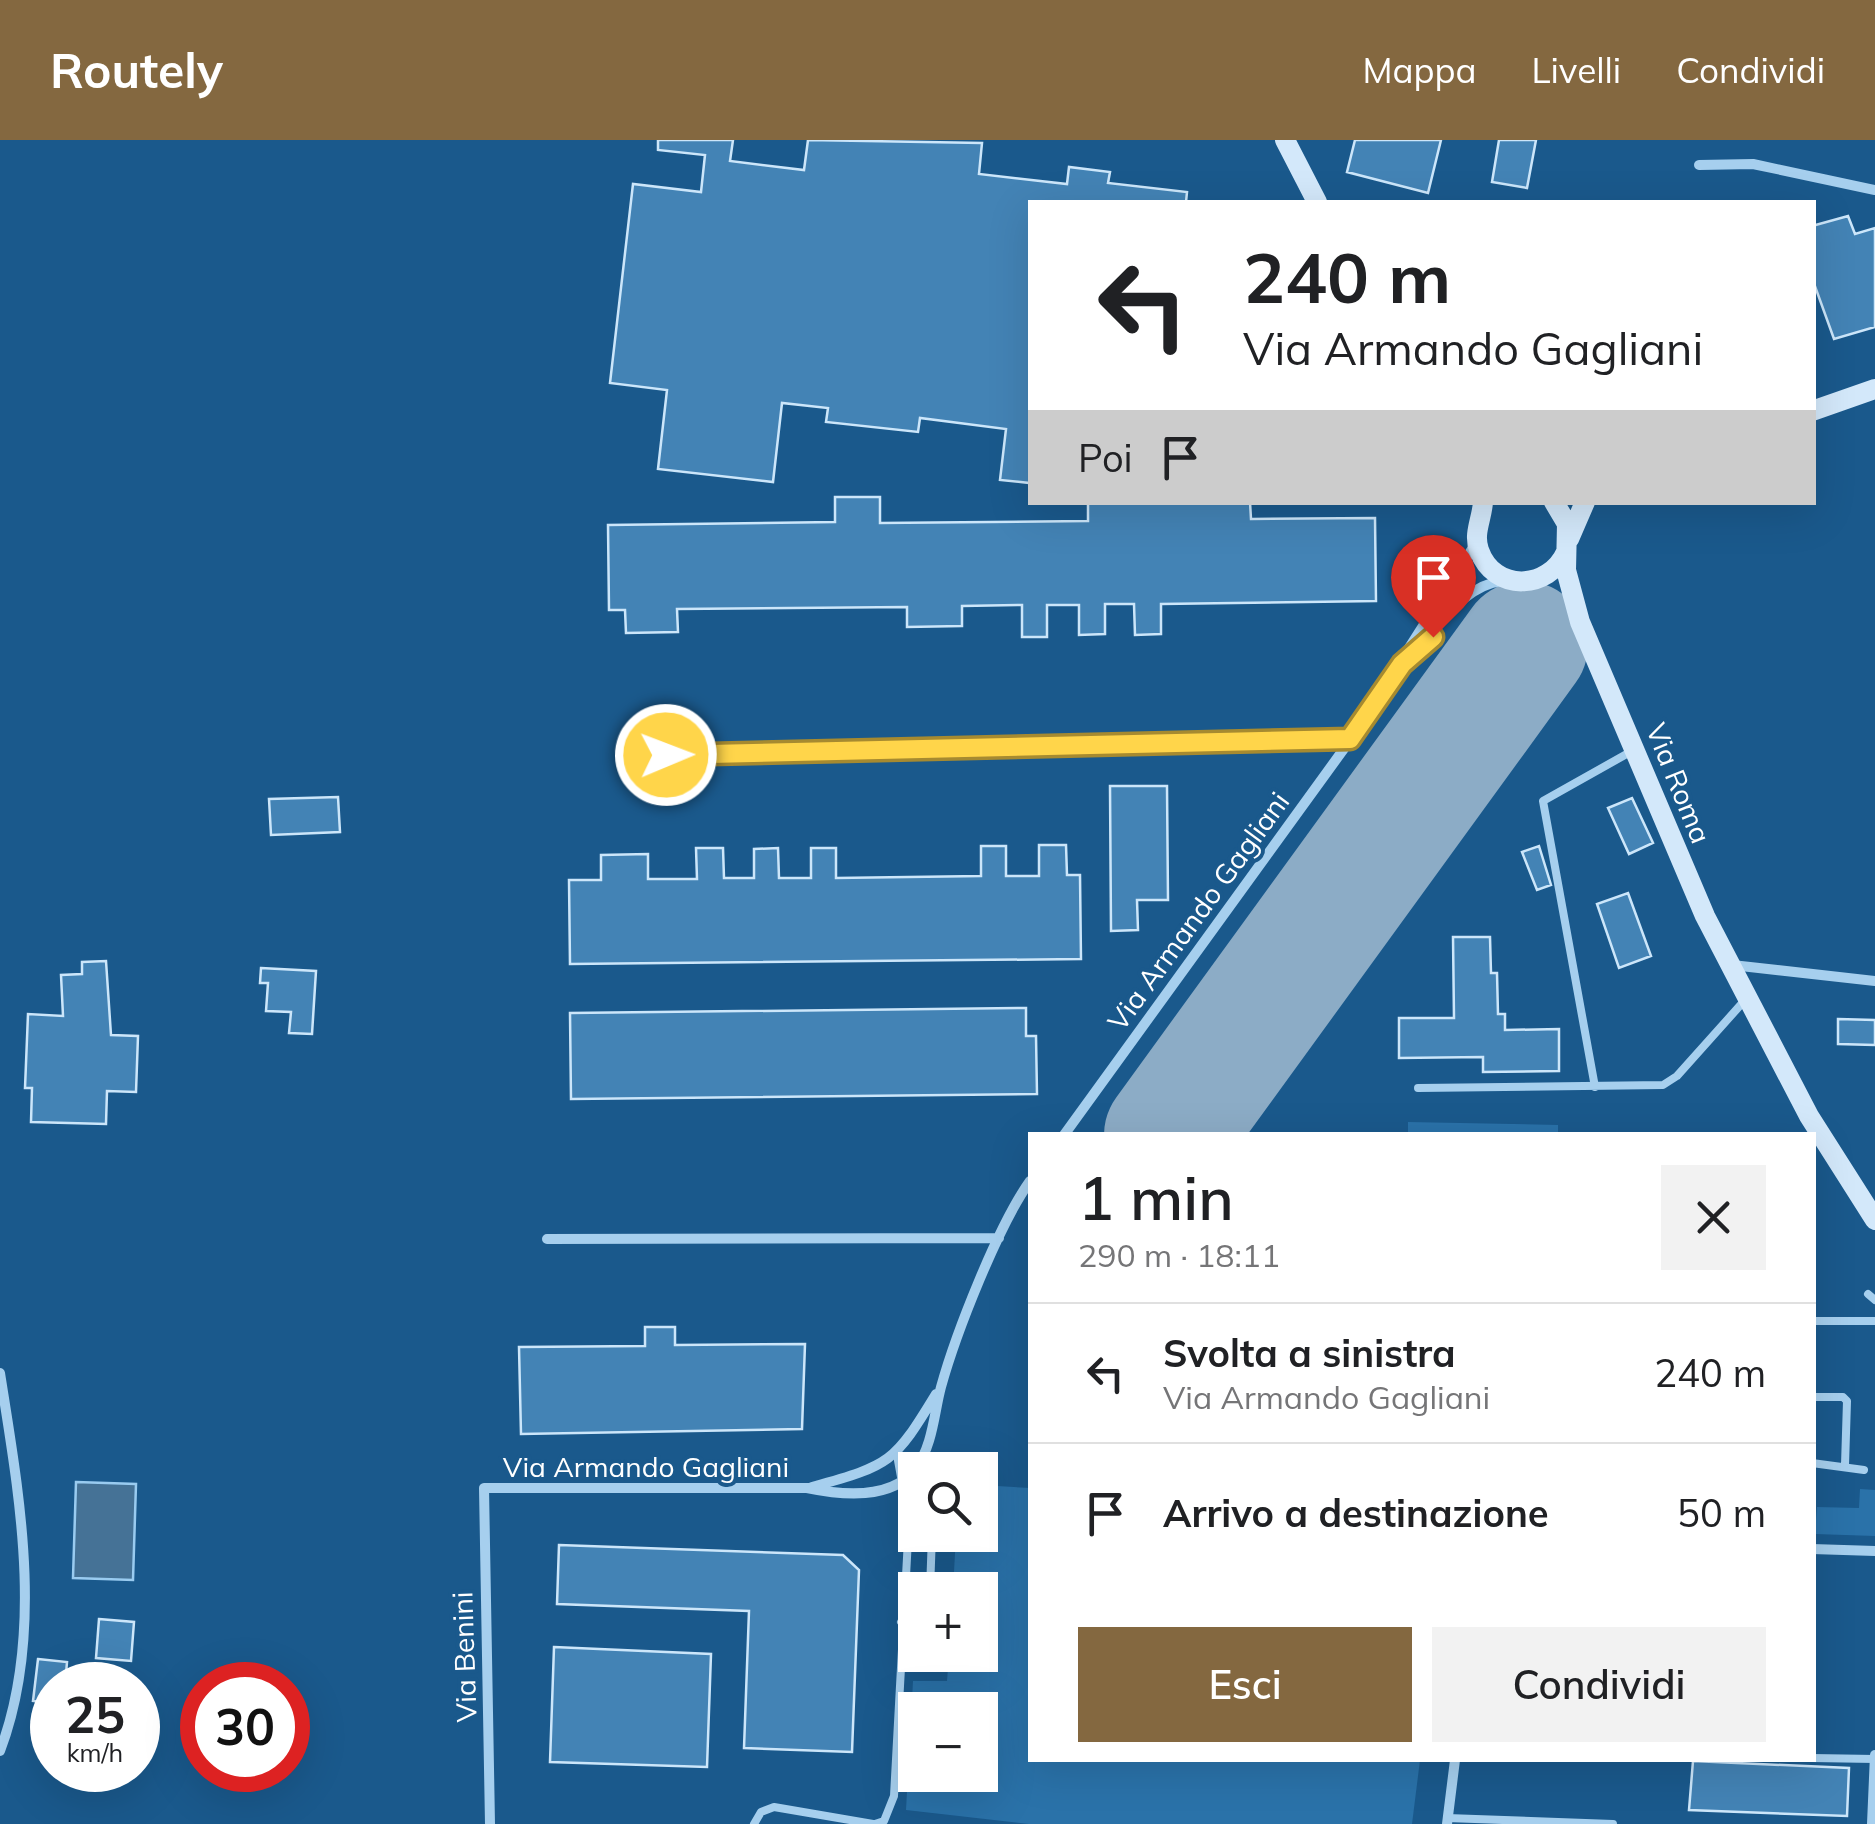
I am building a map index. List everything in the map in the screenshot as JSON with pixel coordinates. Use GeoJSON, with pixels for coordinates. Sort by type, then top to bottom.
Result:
{"type":"FeatureCollection","features":[{"type":"Feature","properties":{"kind":"street"},"geometry":{"type":"LineString","coordinates":[[1285,140],[1316,200]]}},
{"type":"Feature","properties":{"kind":"street"},"geometry":{"type":"LineString","coordinates":[[1698,166],[1753,164],[1875,190]]}},
{"type":"Feature","properties":{"kind":"street"},"geometry":{"type":"LineString","coordinates":[[1816,410],[1875,389]]}},
{"type":"Feature","properties":{"kind":"street","name":"Via Roma"},"geometry":{"type":"LineString","coordinates":[[1556,505],[1565,516],[1571,597],[1580,622],[1728,964],[1809,1116],[1875,1220]]}},
{"type":"Feature","properties":{"kind":"street"},"geometry":{"type":"LineString","coordinates":[[1485,506],[1476,538],[1485,563],[1510,580],[1537,580],[1553,570],[1568,545],[1583,505]]}},
{"type":"Feature","properties":{"kind":"street","name":"Via Armando Gagliani"},"geometry":{"type":"LineString","coordinates":[[1066,1132],[1402,664],[1422,626],[1465,565],[1476,538]]}},
{"type":"Feature","properties":{"kind":"street","name":"Via Armando Gagliani"},"geometry":{"type":"LineString","coordinates":[[1402,664],[1433,637],[1472,590],[1510,580]]}},
{"type":"Feature","properties":{"kind":"street","name":"Via Roma"},"geometry":{"type":"LineString","coordinates":[[1537,580],[1560,593],[1580,622]]}},
{"type":"Feature","properties":{"kind":"street"},"geometry":{"type":"LineString","coordinates":[[666,755],[1350,739]]}},
{"type":"Feature","properties":{"kind":"street"},"geometry":{"type":"LineString","coordinates":[[1728,964],[1875,981]]}},
{"type":"Feature","properties":{"kind":"street"},"geometry":{"type":"LineString","coordinates":[[923,1452],[942,1385],[999,1238],[1028,1185]]}},
{"type":"Feature","properties":{"kind":"street"},"geometry":{"type":"LineString","coordinates":[[546,1238],[999,1238]]}},
{"type":"Feature","properties":{"kind":"street"},"geometry":{"type":"LineString","coordinates":[[0,1373],[27,1590],[10,1724],[0,1750]]}},
{"type":"Feature","properties":{"kind":"street"},"geometry":{"type":"LineString","coordinates":[[897,1455],[942,1385]]}},
{"type":"Feature","properties":{"kind":"street","name":"Via Armando Gagliani"},"geometry":{"type":"LineString","coordinates":[[807,1488],[859,1474],[897,1455]]}},
{"type":"Feature","properties":{"kind":"street","name":"Via Armando Gagliani"},"geometry":{"type":"LineString","coordinates":[[484,1488],[807,1488],[857,1494],[898,1483]]}},
{"type":"Feature","properties":{"kind":"street","name":"Via Benini"},"geometry":{"type":"LineString","coordinates":[[484,1488],[490,1824]]}},
{"type":"Feature","properties":{"kind":"street"},"geometry":{"type":"LineString","coordinates":[[1816,1549],[1875,1551]]}},
{"type":"Feature","properties":{"kind":"street"},"geometry":{"type":"LineString","coordinates":[[1872,1824],[1875,1757]]}},
{"type":"Feature","properties":{"kind":"street"},"geometry":{"type":"LineString","coordinates":[[1447,1821],[1455,1762]]}},
{"type":"Feature","properties":{"kind":"lane"},"geometry":{"type":"LineString","coordinates":[[1596,1087],[1544,802],[1635,748]]}},
{"type":"Feature","properties":{"kind":"lane"},"geometry":{"type":"LineString","coordinates":[[1418,1088],[1646,1087],[1676,1076],[1745,1000]]}},
{"type":"Feature","properties":{"kind":"lane"},"geometry":{"type":"LineString","coordinates":[[1816,1321],[1875,1321]]}},
{"type":"Feature","properties":{"kind":"lane"},"geometry":{"type":"LineString","coordinates":[[1816,1397],[1843,1397],[1847,1401],[1846,1465]]}},
{"type":"Feature","properties":{"kind":"lane"},"geometry":{"type":"LineString","coordinates":[[897,1455],[898,1462]]}},
{"type":"Feature","properties":{"kind":"lane"},"geometry":{"type":"LineString","coordinates":[[1816,1464],[1864,1470]]}},
{"type":"Feature","properties":{"kind":"lane"},"geometry":{"type":"LineString","coordinates":[[898,1824],[890,1812],[899,1672]]}},
{"type":"Feature","properties":{"kind":"lane"},"geometry":{"type":"LineString","coordinates":[[1816,1758],[1875,1757]]}},
{"type":"Feature","properties":{"kind":"lane"},"geometry":{"type":"LineString","coordinates":[[754,1824],[761,1812],[774,1806],[874,1824],[890,1812]]}},
{"type":"Feature","properties":{"kind":"lane"},"geometry":{"type":"LineString","coordinates":[[1447,1821],[1614,1824]]}},
{"type":"Feature","properties":{"kind":"shaded area"},"geometry":{"type":"Polygon","coordinates":[[[1408,1122],[1558,1125],[1558,1132],[1408,1132],[1408,1122]]]}},
{"type":"Feature","properties":{"kind":"shaded area"},"geometry":{"type":"Polygon","coordinates":[[[76,1482],[136,1484],[133,1580],[73,1578],[76,1482]]]}},
{"type":"Feature","properties":{"kind":"shaded area"},"geometry":{"type":"Polygon","coordinates":[[[998,1486],[1028,1488],[1028,1762],[1420,1762],[1412,1824],[1029,1824],[906,1810],[907,1792],[998,1792],[998,1692],[912,1692],[913,1681],[947,1681],[948,1672],[998,1672],[998,1572],[954,1572],[955,1552],[998,1552],[998,1486]]]}},
{"type":"Feature","properties":{"kind":"shaded area"},"geometry":{"type":"Polygon","coordinates":[[[1860,1489],[1875,1490],[1875,1536],[1816,1534],[1817,1507],[1859,1508],[1860,1489]]]}},
{"type":"Feature","properties":{"kind":"building"},"geometry":{"type":"Polygon","coordinates":[[[658,140],[733,140],[730,161],[804,170],[808,140],[982,143],[979,174],[1067,184],[1069,167],[1110,172],[1108,183],[1187,192],[1186,200],[1028,200],[1028,483],[1000,480],[1006,429],[920,418],[918,432],[826,422],[828,408],[782,403],[773,482],[658,469],[667,390],[610,383],[633,184],[701,192],[705,155],[658,150],[658,140]]]}},
{"type":"Feature","properties":{"kind":"building"},"geometry":{"type":"Polygon","coordinates":[[[1355,140],[1441,140],[1428,193],[1347,172],[1355,140]]]}},
{"type":"Feature","properties":{"kind":"building"},"geometry":{"type":"Polygon","coordinates":[[[1499,140],[1536,140],[1527,188],[1492,182],[1499,140]]]}},
{"type":"Feature","properties":{"kind":"building"},"geometry":{"type":"Polygon","coordinates":[[[1848,216],[1855,234],[1875,228],[1875,327],[1834,339],[1816,289],[1816,225],[1848,216]]]}},
{"type":"Feature","properties":{"kind":"building"},"geometry":{"type":"Polygon","coordinates":[[[835,497],[880,497],[880,523],[1088,521],[1088,505],[1250,505],[1251,519],[1375,518],[1376,601],[1161,604],[1161,634],[1135,635],[1134,604],[1105,604],[1105,634],[1079,635],[1079,605],[1047,605],[1047,637],[1022,637],[1022,605],[962,606],[962,626],[907,627],[907,607],[677,609],[678,632],[626,633],[625,610],[609,610],[608,525],[835,522],[835,497]]]}},
{"type":"Feature","properties":{"kind":"building"},"geometry":{"type":"Polygon","coordinates":[[[1110,786],[1167,786],[1168,900],[1137,900],[1138,930],[1111,931],[1110,786]]]}},
{"type":"Feature","properties":{"kind":"building"},"geometry":{"type":"Polygon","coordinates":[[[338,797],[340,832],[271,835],[269,799],[338,797]]]}},
{"type":"Feature","properties":{"kind":"building"},"geometry":{"type":"Polygon","coordinates":[[[1632,798],[1653,843],[1629,854],[1608,808],[1632,798]]]}},
{"type":"Feature","properties":{"kind":"building"},"geometry":{"type":"Polygon","coordinates":[[[1039,845],[1066,845],[1067,875],[1080,875],[1081,959],[570,964],[569,880],[601,880],[601,855],[648,854],[648,879],[697,879],[696,848],[723,848],[724,878],[754,878],[754,849],[778,848],[779,878],[811,878],[811,848],[836,848],[836,878],[981,876],[981,846],[1006,846],[1006,876],[1039,876],[1039,845]]]}},
{"type":"Feature","properties":{"kind":"building"},"geometry":{"type":"Polygon","coordinates":[[[1539,846],[1551,885],[1537,890],[1522,852],[1539,846]]]}},
{"type":"Feature","properties":{"kind":"building"},"geometry":{"type":"Polygon","coordinates":[[[1628,893],[1651,956],[1619,968],[1597,904],[1628,893]]]}},
{"type":"Feature","properties":{"kind":"building"},"geometry":{"type":"Polygon","coordinates":[[[1453,937],[1490,937],[1491,973],[1497,973],[1498,1014],[1505,1014],[1505,1030],[1559,1029],[1559,1071],[1483,1072],[1483,1057],[1399,1058],[1399,1018],[1454,1018],[1453,937]]]}},
{"type":"Feature","properties":{"kind":"building"},"geometry":{"type":"Polygon","coordinates":[[[106,961],[111,1035],[138,1036],[136,1092],[107,1091],[106,1124],[31,1122],[32,1088],[25,1088],[28,1014],[63,1016],[61,975],[82,974],[82,962],[106,961]]]}},
{"type":"Feature","properties":{"kind":"building"},"geometry":{"type":"Polygon","coordinates":[[[261,968],[316,971],[312,1034],[289,1033],[291,1012],[266,1011],[268,983],[260,983],[261,968]]]}},
{"type":"Feature","properties":{"kind":"building"},"geometry":{"type":"Polygon","coordinates":[[[1026,1008],[1026,1036],[1036,1036],[1037,1094],[571,1099],[570,1013],[1026,1008]]]}},
{"type":"Feature","properties":{"kind":"building"},"geometry":{"type":"Polygon","coordinates":[[[1838,1019],[1875,1020],[1875,1045],[1838,1044],[1838,1019]]]}},
{"type":"Feature","properties":{"kind":"building"},"geometry":{"type":"Polygon","coordinates":[[[645,1327],[675,1327],[675,1345],[805,1344],[802,1429],[521,1434],[519,1347],[645,1346],[645,1327]]]}},
{"type":"Feature","properties":{"kind":"building"},"geometry":{"type":"Polygon","coordinates":[[[559,1545],[843,1555],[859,1570],[852,1752],[744,1748],[749,1611],[557,1604],[559,1545]]]}},
{"type":"Feature","properties":{"kind":"building"},"geometry":{"type":"Polygon","coordinates":[[[99,1619],[134,1622],[131,1661],[96,1658],[99,1619]]]}},
{"type":"Feature","properties":{"kind":"building"},"geometry":{"type":"Polygon","coordinates":[[[554,1647],[711,1654],[707,1767],[550,1762],[554,1647]]]}},
{"type":"Feature","properties":{"kind":"building"},"geometry":{"type":"Polygon","coordinates":[[[1693,1762],[1849,1768],[1847,1816],[1689,1810],[1693,1762]]]}},
{"type":"Feature","properties":{"kind":"runway"},"geometry":{"type":"LineString","coordinates":[[1170,1132],[1524,645]]}},
{"type":"Feature","properties":{"kind":"route"},"geometry":{"type":"LineString","coordinates":[[666,755],[1350,739],[1402,664],[1433,637]]}}]}
